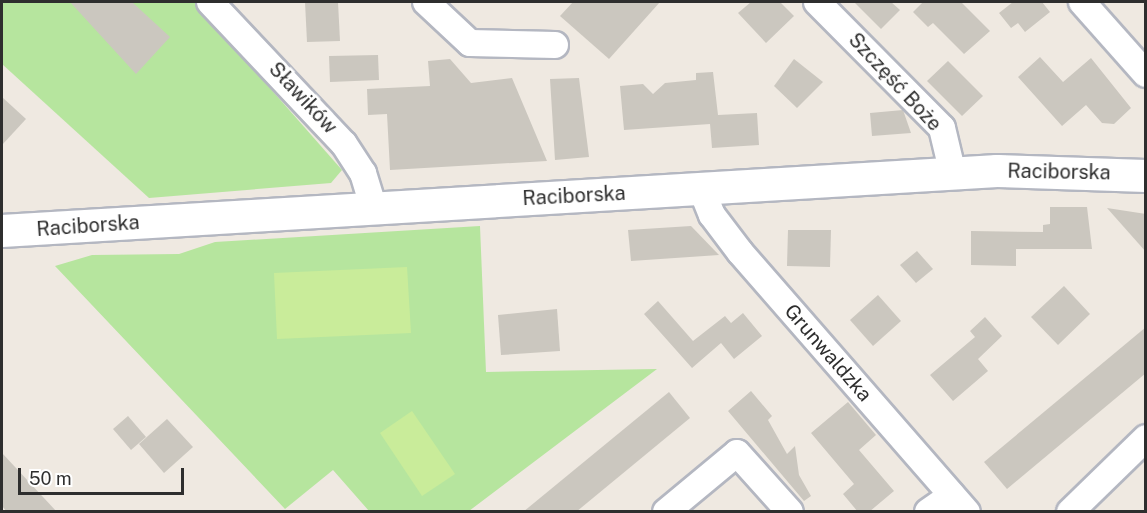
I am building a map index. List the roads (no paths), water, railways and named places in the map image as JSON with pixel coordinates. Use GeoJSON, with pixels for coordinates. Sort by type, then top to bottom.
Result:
{"type":"FeatureCollection","features":[{"type":"Feature","properties":{"kind":"street","name":"Sławików"},"geometry":{"type":"LineString","coordinates":[[210,2],[344,144],[363,173],[374,208]]}},
{"type":"Feature","properties":{"kind":"street"},"geometry":{"type":"LineString","coordinates":[[426,2],[470,43],[555,45]]}},
{"type":"Feature","properties":{"kind":"street","name":"Szczęść Boże"},"geometry":{"type":"LineString","coordinates":[[817,2],[933,117],[948,141],[953,174]]}},
{"type":"Feature","properties":{"kind":"street"},"geometry":{"type":"LineString","coordinates":[[1082,2],[1146,74]]}},
{"type":"Feature","properties":{"kind":"street","name":"Raciborska"},"geometry":{"type":"LineString","coordinates":[[2,231],[1046,169],[1146,176]]}},
{"type":"Feature","properties":{"kind":"street","name":"Grunwaldzka"},"geometry":{"type":"LineString","coordinates":[[701,188],[733,244],[960,503]]}},
{"type":"Feature","properties":{"kind":"street"},"geometry":{"type":"LineString","coordinates":[[1070,512],[1146,438]]}},
{"type":"Feature","properties":{"kind":"street"},"geometry":{"type":"LineString","coordinates":[[666,512],[737,453],[790,512]]}},
{"type":"Feature","properties":{"kind":"street"},"geometry":{"type":"LineString","coordinates":[[928,512],[960,503]]}}]}
